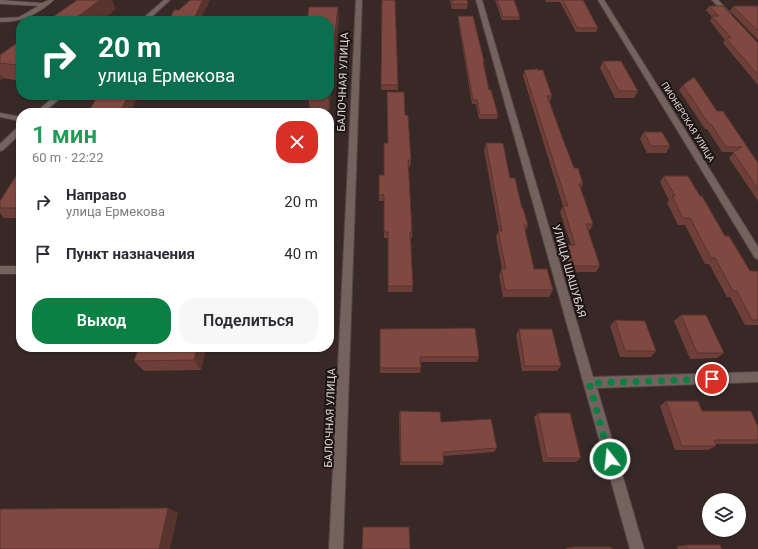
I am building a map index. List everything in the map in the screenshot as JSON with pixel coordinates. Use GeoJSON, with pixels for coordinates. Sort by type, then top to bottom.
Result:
{"type":"FeatureCollection","features":[{"type":"Feature","properties":{"kind":"street"},"geometry":{"type":"LineString","coordinates":[[149,16],[167,0]]}},
{"type":"Feature","properties":{"kind":"street","name":"БАЛОЧНАЯ УЛИЦА"},"geometry":{"type":"LineString","coordinates":[[336,549],[359,0]]}},
{"type":"Feature","properties":{"kind":"street","name":"УЛИЦА ШАШУБАЯ"},"geometry":{"type":"LineString","coordinates":[[479,0],[637,549]]}},
{"type":"Feature","properties":{"kind":"street","name":"ПИОНЕРСКАЯ УЛИЦА"},"geometry":{"type":"LineString","coordinates":[[601,0],[758,255]]}},
{"type":"Feature","properties":{"kind":"street"},"geometry":{"type":"LineString","coordinates":[[715,0],[731,17]]}},
{"type":"Feature","properties":{"kind":"street"},"geometry":{"type":"LineString","coordinates":[[45,108],[54,100]]}},
{"type":"Feature","properties":{"kind":"street"},"geometry":{"type":"LineString","coordinates":[[0,115],[16,117]]}},
{"type":"Feature","properties":{"kind":"street"},"geometry":{"type":"LineString","coordinates":[[0,148],[16,134]]}},
{"type":"Feature","properties":{"kind":"street"},"geometry":{"type":"LineString","coordinates":[[589,383],[758,377]]}},
{"type":"Feature","properties":{"kind":"lane"},"geometry":{"type":"LineString","coordinates":[[28,16],[51,0]]}},
{"type":"Feature","properties":{"kind":"lane"},"geometry":{"type":"LineString","coordinates":[[0,2],[43,5]]}},
{"type":"Feature","properties":{"kind":"lane"},"geometry":{"type":"LineString","coordinates":[[0,20],[16,20]]}},
{"type":"Feature","properties":{"kind":"lane"},"geometry":{"type":"LineString","coordinates":[[0,270],[16,270]]}},
{"type":"Feature","properties":{"kind":"building"},"geometry":{"type":"Polygon","coordinates":[[[77,0],[100,0],[79,16],[54,16],[77,0]]]}},
{"type":"Feature","properties":{"kind":"building"},"geometry":{"type":"Polygon","coordinates":[[[190,0],[203,0],[195,16],[171,16],[174,10],[179,10],[190,0]]]}},
{"type":"Feature","properties":{"kind":"building"},"geometry":{"type":"Polygon","coordinates":[[[382,0],[395,0],[398,85],[381,85],[382,0]]]}},
{"type":"Feature","properties":{"kind":"building"},"geometry":{"type":"Polygon","coordinates":[[[452,0],[467,0],[468,4],[453,4],[452,0]]]}},
{"type":"Feature","properties":{"kind":"building"},"geometry":{"type":"Polygon","coordinates":[[[497,0],[514,0],[520,17],[503,17],[497,0]]]}},
{"type":"Feature","properties":{"kind":"building"},"geometry":{"type":"Polygon","coordinates":[[[563,0],[583,0],[598,28],[577,28],[563,0]]]}},
{"type":"Feature","properties":{"kind":"building"},"geometry":{"type":"Polygon","coordinates":[[[709,6],[723,6],[758,43],[758,75],[726,38],[731,38],[712,16],[719,16],[709,6]]]}},
{"type":"Feature","properties":{"kind":"building"},"geometry":{"type":"Polygon","coordinates":[[[733,6],[758,6],[758,31],[733,6]]]}},
{"type":"Feature","properties":{"kind":"building"},"geometry":{"type":"Polygon","coordinates":[[[309,7],[338,7],[334,42],[334,16],[308,16],[309,7]]]}},
{"type":"Feature","properties":{"kind":"building"},"geometry":{"type":"Polygon","coordinates":[[[458,16],[473,16],[484,61],[489,90],[491,90],[498,115],[480,115],[477,100],[473,100],[458,16]]]}},
{"type":"Feature","properties":{"kind":"building"},"geometry":{"type":"Polygon","coordinates":[[[16,44],[16,65],[0,63],[0,55],[16,44]]]}},
{"type":"Feature","properties":{"kind":"building"},"geometry":{"type":"Polygon","coordinates":[[[603,61],[621,61],[638,91],[619,91],[603,61]]]}},
{"type":"Feature","properties":{"kind":"building"},"geometry":{"type":"Polygon","coordinates":[[[524,70],[543,70],[552,96],[547,96],[574,168],[578,168],[583,184],[579,184],[593,224],[586,224],[600,266],[574,266],[568,245],[575,245],[563,206],[568,206],[524,70]]]}},
{"type":"Feature","properties":{"kind":"building"},"geometry":{"type":"Polygon","coordinates":[[[694,77],[717,111],[723,111],[758,163],[758,189],[733,152],[742,147],[726,147],[683,85],[694,77]]]}},
{"type":"Feature","properties":{"kind":"building"},"geometry":{"type":"Polygon","coordinates":[[[387,92],[404,92],[405,115],[408,115],[411,160],[408,160],[413,286],[388,286],[388,232],[384,232],[384,195],[379,195],[379,175],[384,175],[384,143],[388,143],[387,92]]]}},
{"type":"Feature","properties":{"kind":"building"},"geometry":{"type":"Polygon","coordinates":[[[95,100],[126,100],[122,108],[91,108],[95,100]]]}},
{"type":"Feature","properties":{"kind":"building"},"geometry":{"type":"Polygon","coordinates":[[[644,132],[662,132],[670,146],[651,146],[644,132]]]}},
{"type":"Feature","properties":{"kind":"building"},"geometry":{"type":"Polygon","coordinates":[[[486,143],[503,143],[510,178],[515,178],[522,208],[528,225],[524,225],[534,269],[547,269],[553,290],[505,290],[501,269],[506,269],[498,231],[502,231],[486,143]]]}},
{"type":"Feature","properties":{"kind":"building"},"geometry":{"type":"Polygon","coordinates":[[[16,176],[16,208],[0,208],[0,201],[16,176]]]}},
{"type":"Feature","properties":{"kind":"building"},"geometry":{"type":"Polygon","coordinates":[[[664,176],[688,176],[700,196],[702,196],[725,236],[729,236],[750,271],[758,272],[758,320],[752,320],[737,291],[733,291],[715,258],[711,258],[690,218],[683,218],[672,196],[675,196],[664,176]]]}},
{"type":"Feature","properties":{"kind":"building"},"geometry":{"type":"Polygon","coordinates":[[[681,315],[706,315],[724,353],[697,353],[681,315]]]}},
{"type":"Feature","properties":{"kind":"building"},"geometry":{"type":"Polygon","coordinates":[[[615,320],[645,321],[656,351],[625,351],[615,320]]]}},
{"type":"Feature","properties":{"kind":"building"},"geometry":{"type":"Polygon","coordinates":[[[475,328],[479,357],[420,357],[421,368],[380,368],[380,329],[475,328]]]}},
{"type":"Feature","properties":{"kind":"building"},"geometry":{"type":"Polygon","coordinates":[[[519,329],[552,329],[561,366],[525,366],[519,329]]]}},
{"type":"Feature","properties":{"kind":"building"},"geometry":{"type":"Polygon","coordinates":[[[137,352],[196,352],[194,360],[134,361],[137,352]]]}},
{"type":"Feature","properties":{"kind":"building"},"geometry":{"type":"Polygon","coordinates":[[[666,401],[698,401],[702,411],[751,411],[758,427],[758,440],[714,440],[716,446],[682,446],[666,401]]]}},
{"type":"Feature","properties":{"kind":"building"},"geometry":{"type":"Polygon","coordinates":[[[400,411],[440,412],[441,422],[491,419],[497,448],[443,452],[444,462],[401,462],[400,411]]]}},
{"type":"Feature","properties":{"kind":"building"},"geometry":{"type":"Polygon","coordinates":[[[538,413],[570,413],[581,458],[547,458],[538,413]]]}},
{"type":"Feature","properties":{"kind":"building"},"geometry":{"type":"Polygon","coordinates":[[[168,508],[159,549],[0,549],[0,509],[168,508]]]}},
{"type":"Feature","properties":{"kind":"building"},"geometry":{"type":"Polygon","coordinates":[[[363,527],[409,527],[410,549],[362,549],[363,527]]]}},
{"type":"Feature","properties":{"kind":"building"},"geometry":{"type":"Polygon","coordinates":[[[686,545],[720,545],[722,549],[687,549],[686,545]]]}},
{"type":"Feature","properties":{"kind":"building"},"geometry":{"type":"Polygon","coordinates":[[[571,547],[611,547],[612,549],[572,549],[571,547]]]}},
{"type":"Feature","properties":{"kind":"route"},"geometry":{"type":"LineString","coordinates":[[610,459],[589,383],[712,379]]}}]}
